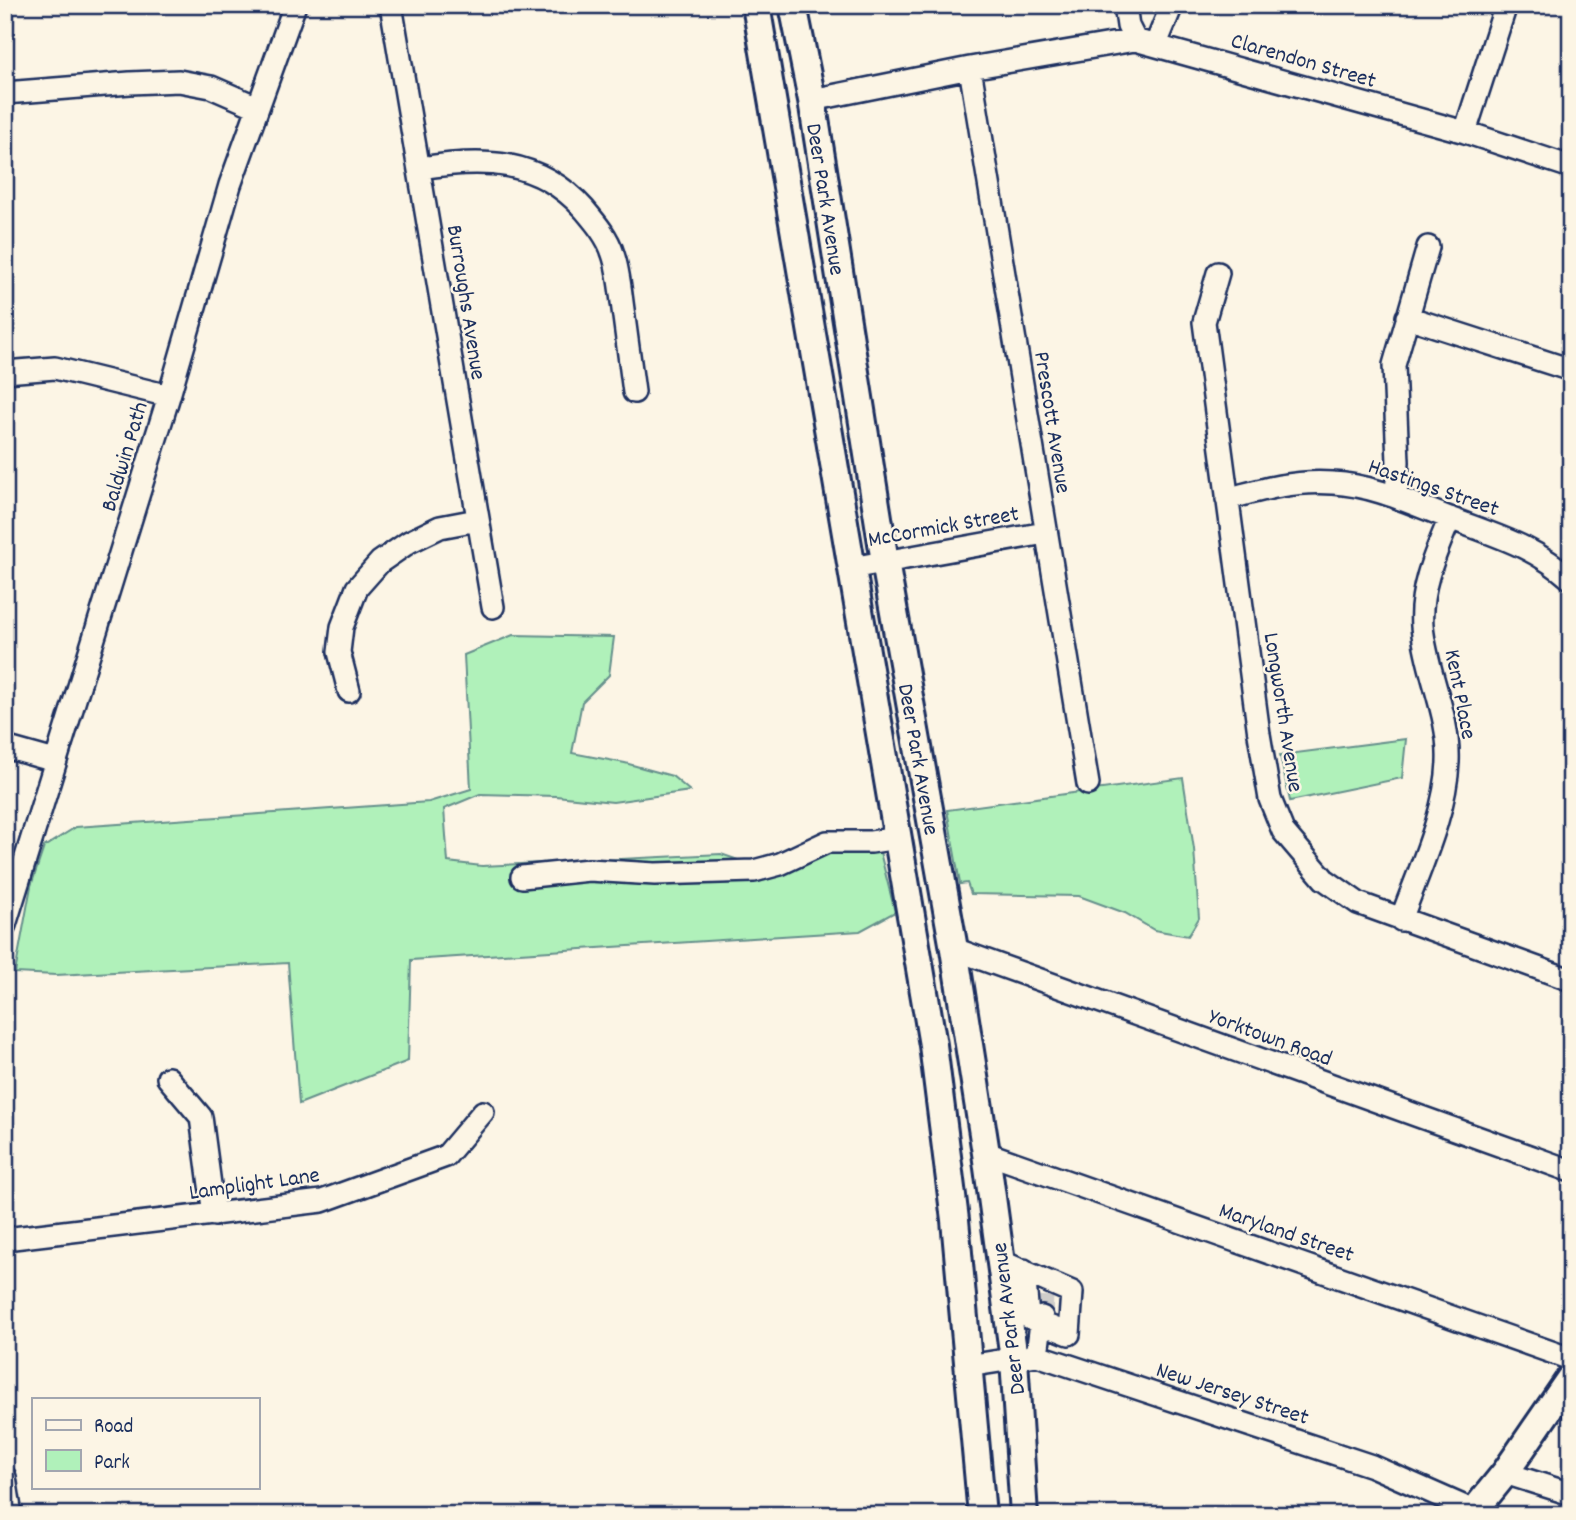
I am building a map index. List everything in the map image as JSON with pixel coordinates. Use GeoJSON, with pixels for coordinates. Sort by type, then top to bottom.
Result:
{"type":"FeatureCollection","features":[{"type":"Feature","properties":{"kind":"main road","name":"Deer Park Avenue"},"geometry":{"type":"LineString","coordinates":[[756,5],[933,1045],[955,1220],[982,1515]]}},
{"type":"Feature","properties":{"kind":"main road","name":"Deer Park Avenue"},"geometry":{"type":"LineString","coordinates":[[793,5],[812,100],[885,562],[954,949],[986,1153],[1012,1266],[1034,1309],[1025,1357],[1024,1515]]}},
{"type":"Feature","properties":{"kind":"main road"},"geometry":{"type":"LineString","coordinates":[[1473,1513],[1505,1473],[1571,1377]]}},
{"type":"Feature","properties":{"kind":"street","name":"Baldwin Path"},"geometry":{"type":"LineString","coordinates":[[5,925],[169,396],[230,185],[295,5]]}},
{"type":"Feature","properties":{"kind":"street","name":"Burroughs Avenue"},"geometry":{"type":"LineString","coordinates":[[391,5],[493,607]]}},
{"type":"Feature","properties":{"kind":"street"},"geometry":{"type":"LineString","coordinates":[[1125,5],[1129,26],[1146,42],[1172,5]]}},
{"type":"Feature","properties":{"kind":"street"},"geometry":{"type":"LineString","coordinates":[[1465,132],[1506,5]]}},
{"type":"Feature","properties":{"kind":"street","name":"Clarendon Street"},"geometry":{"type":"LineString","coordinates":[[812,100],[970,68],[1146,42],[1465,132],[1571,167]]}},
{"type":"Feature","properties":{"kind":"street","name":"Prescott Avenue"},"geometry":{"type":"LineString","coordinates":[[970,68],[1088,784]]}},
{"type":"Feature","properties":{"kind":"street"},"geometry":{"type":"LineString","coordinates":[[5,93],[179,81],[211,87],[257,107]]}},
{"type":"Feature","properties":{"kind":"street"},"geometry":{"type":"LineString","coordinates":[[420,168],[451,163],[486,162],[516,166],[549,178],[577,201],[597,224],[613,253],[634,393]]}},
{"type":"Feature","properties":{"kind":"street"},"geometry":{"type":"LineString","coordinates":[[1396,497],[1398,462],[1394,365],[1429,247]]}},
{"type":"Feature","properties":{"kind":"street","name":"Longworth Avenue"},"geometry":{"type":"LineString","coordinates":[[1218,274],[1204,322],[1261,747],[1270,799],[1283,831],[1324,879],[1358,904],[1571,980]]}},
{"type":"Feature","properties":{"kind":"street"},"geometry":{"type":"LineString","coordinates":[[1407,317],[1571,370]]}},
{"type":"Feature","properties":{"kind":"street"},"geometry":{"type":"LineString","coordinates":[[5,372],[55,368],[169,396]]}},
{"type":"Feature","properties":{"kind":"street","name":"Hastings Street"},"geometry":{"type":"LineString","coordinates":[[1227,499],[1297,482],[1335,483],[1396,497],[1522,546],[1552,562],[1571,579]]}},
{"type":"Feature","properties":{"kind":"street","name":"Kent Place"},"geometry":{"type":"LineString","coordinates":[[1401,920],[1444,796],[1448,762],[1446,725],[1422,625],[1429,568],[1450,518]]}},
{"type":"Feature","properties":{"kind":"street"},"geometry":{"type":"LineString","coordinates":[[349,691],[340,652],[342,627],[357,588],[380,562],[409,542],[440,527],[477,520]]}},
{"type":"Feature","properties":{"kind":"street","name":"McCormick Street"},"geometry":{"type":"LineString","coordinates":[[851,568],[1045,533]]}},
{"type":"Feature","properties":{"kind":"street"},"geometry":{"type":"LineString","coordinates":[[5,747],[55,761]]}},
{"type":"Feature","properties":{"kind":"street"},"geometry":{"type":"LineString","coordinates":[[522,877],[589,870],[655,874],[754,871],[780,864],[827,842],[871,842],[898,838]]}},
{"type":"Feature","properties":{"kind":"street","name":"Yorktown Road"},"geometry":{"type":"LineString","coordinates":[[954,949],[1571,1171]]}},
{"type":"Feature","properties":{"kind":"street"},"geometry":{"type":"LineString","coordinates":[[168,1078],[201,1117],[214,1215]]}},
{"type":"Feature","properties":{"kind":"street","name":"Lamplight Lane"},"geometry":{"type":"LineString","coordinates":[[5,1239],[321,1201],[446,1156],[483,1112]]}},
{"type":"Feature","properties":{"kind":"street","name":"Maryland Street"},"geometry":{"type":"LineString","coordinates":[[986,1153],[1571,1359]]}},
{"type":"Feature","properties":{"kind":"street"},"geometry":{"type":"LineString","coordinates":[[1012,1266],[1034,1309]]}},
{"type":"Feature","properties":{"kind":"street","name":"New Jersey Street"},"geometry":{"type":"LineString","coordinates":[[968,1366],[1025,1357],[1371,1466],[1473,1513]]}},
{"type":"Feature","properties":{"kind":"street"},"geometry":{"type":"LineString","coordinates":[[1505,1473],[1571,1494]]}},
{"type":"Feature","properties":{"kind":"street"},"geometry":{"type":"LineString","coordinates":[[5,1477],[11,1515]]}},
{"type":"Feature","properties":{"kind":"green space"},"geometry":{"type":"Polygon","coordinates":[[[513,635],[614,637],[609,675],[582,702],[572,753],[625,763],[672,776],[690,791],[613,802],[556,796],[480,794],[444,809],[448,862],[482,866],[721,854],[770,871],[837,847],[879,848],[895,912],[860,931],[411,960],[408,1061],[299,1104],[288,963],[56,975],[15,973],[31,886],[44,847],[76,827],[429,802],[471,789],[464,655],[513,635]]]}},
{"type":"Feature","properties":{"kind":"green space"},"geometry":{"type":"Polygon","coordinates":[[[1406,739],[1402,778],[1290,801],[1280,755],[1406,739]]]}},
{"type":"Feature","properties":{"kind":"green space"},"geometry":{"type":"Polygon","coordinates":[[[1183,778],[1194,849],[1199,918],[1188,936],[1154,930],[1125,913],[1079,896],[971,894],[967,883],[960,884],[947,810],[1183,778]]]}},
{"type":"Feature","properties":{"kind":"tunnel"},"geometry":{"type":"LineString","coordinates":[[1042,1317],[1043,1296]]}}]}
